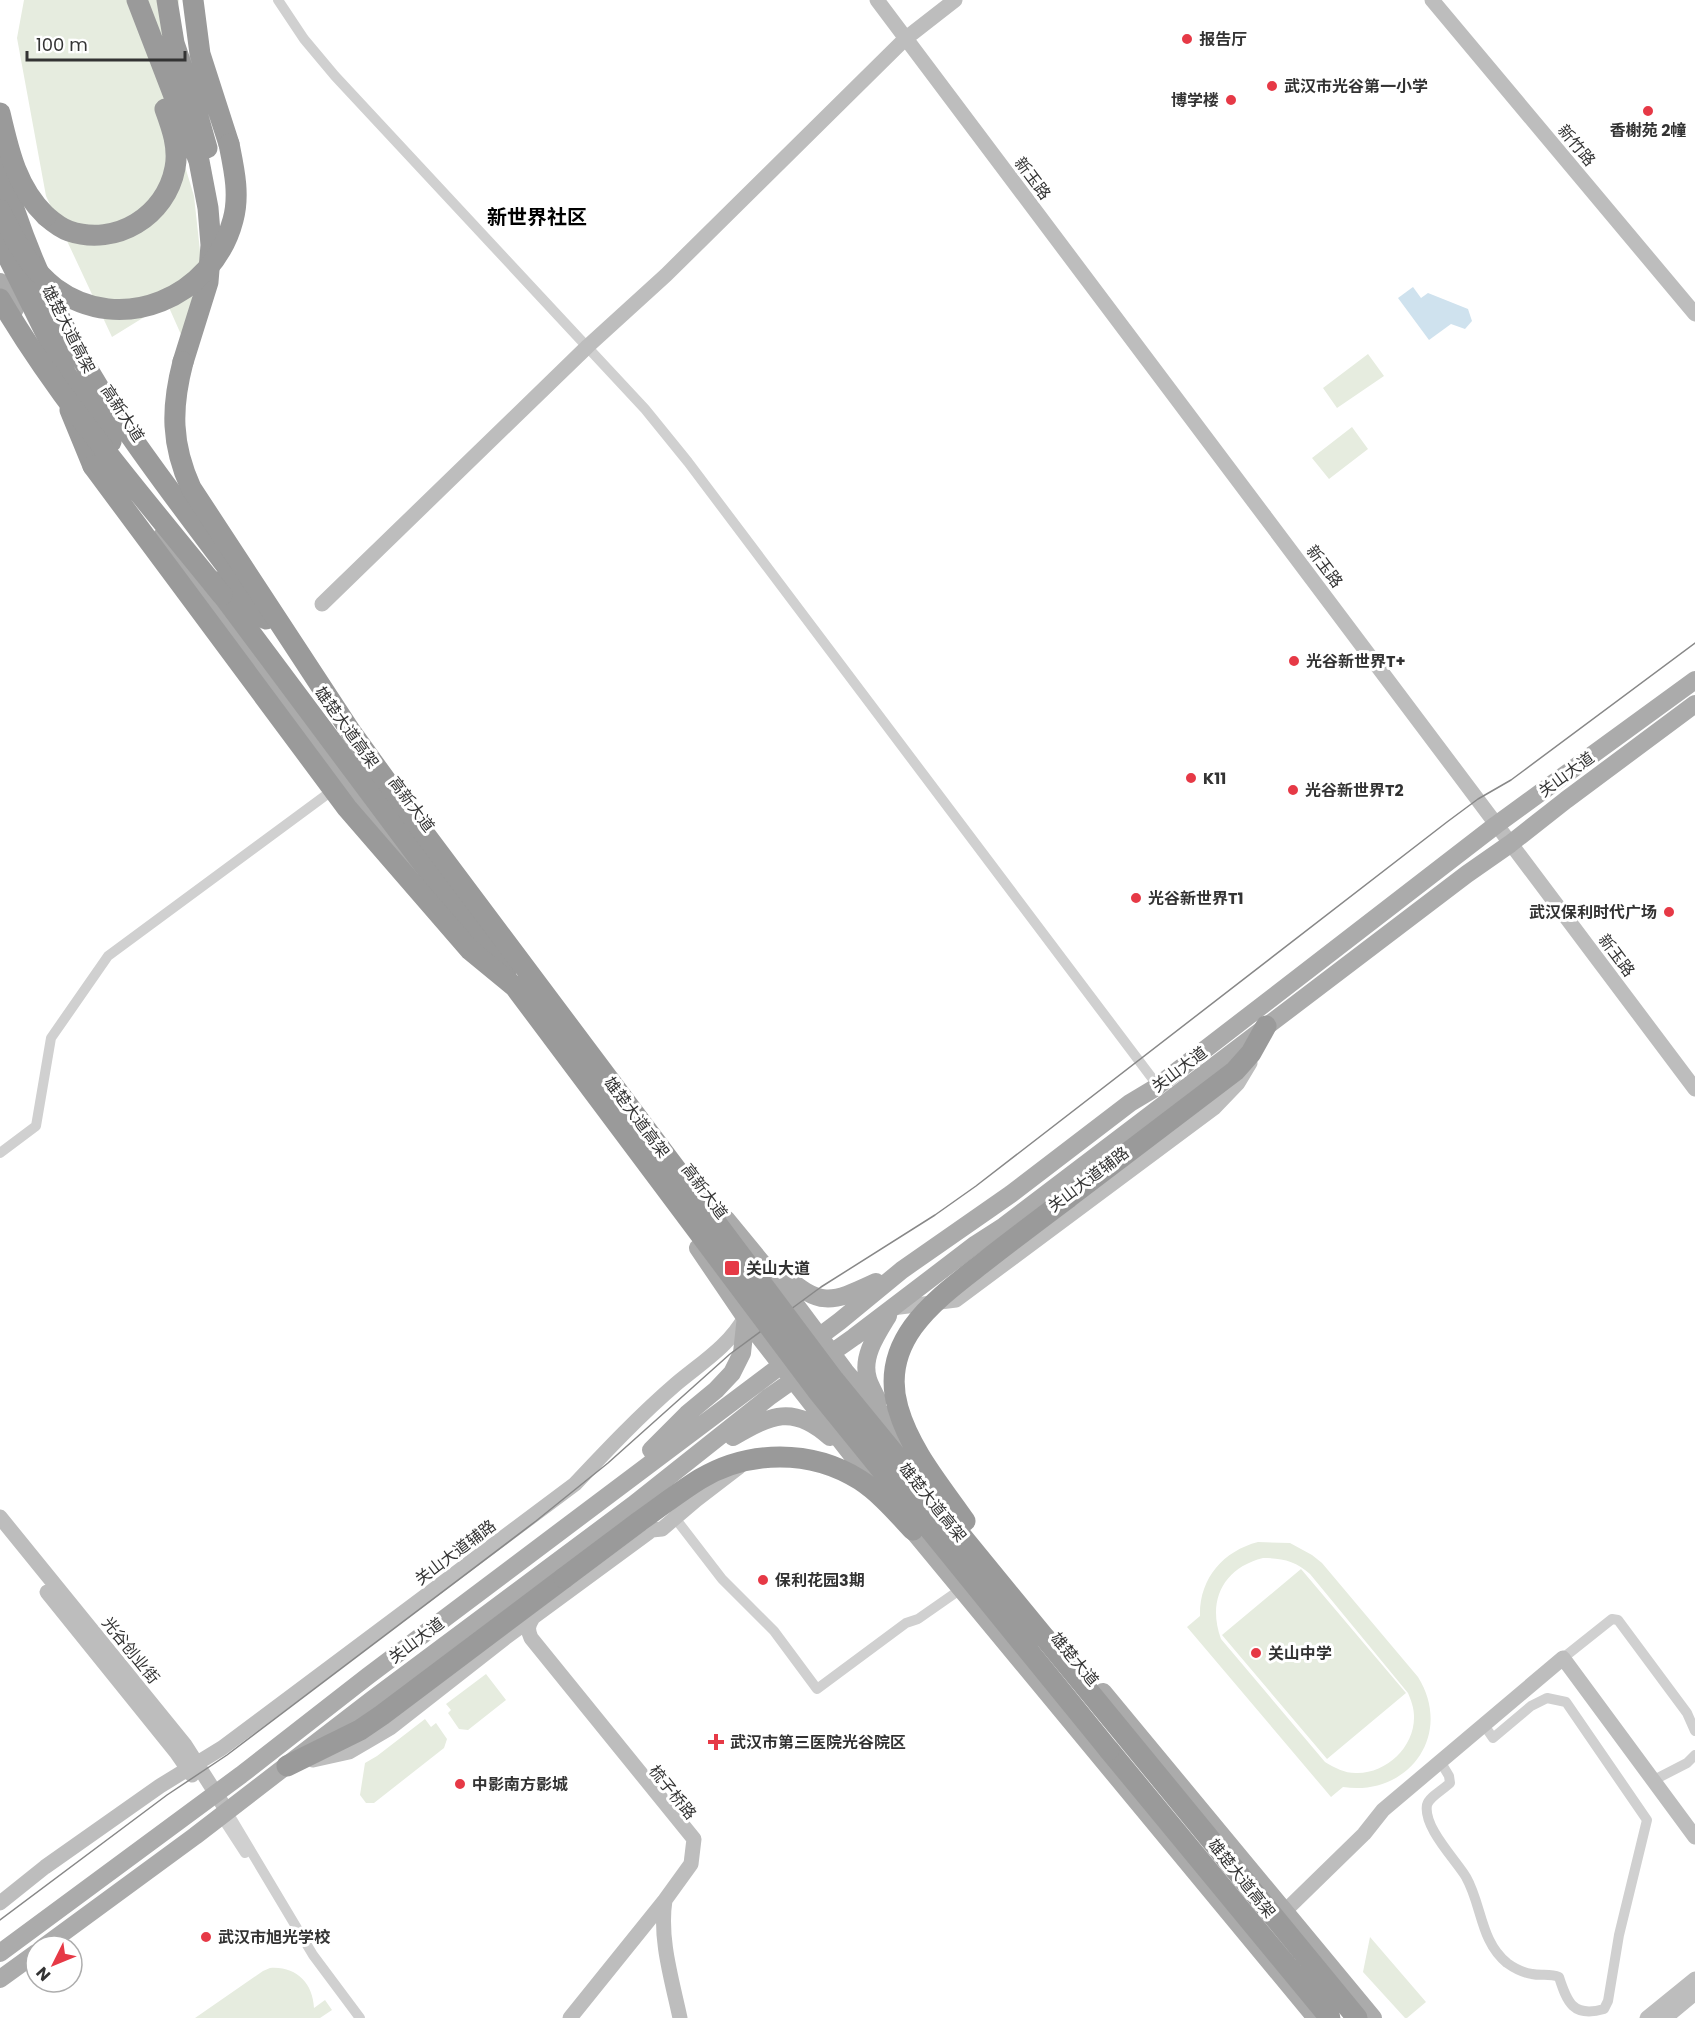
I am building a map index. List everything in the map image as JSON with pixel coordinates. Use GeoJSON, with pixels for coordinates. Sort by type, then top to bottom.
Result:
{"type":"FeatureCollection","features":[{"type":"Feature","properties":{"kind":"highway"},"geometry":{"type":"LineString","coordinates":[[0,113],[19,180],[32,203],[58,225],[84,234],[106,235],[132,227],[149,215],[162,201],[170,186],[176,153],[173,131],[128,9],[122,0]]}},
{"type":"Feature","properties":{"kind":"highway"},"geometry":{"type":"LineString","coordinates":[[137,0],[199,161],[212,245],[208,282]]}},
{"type":"Feature","properties":{"kind":"highway"},"geometry":{"type":"LineString","coordinates":[[166,0],[174,43],[194,102],[209,157],[215,190],[217,242],[208,282],[183,362],[175,399],[176,441],[184,473],[201,505],[351,732]]}},
{"type":"Feature","properties":{"kind":"highway"},"geometry":{"type":"LineString","coordinates":[[0,210],[24,256],[38,273],[72,298],[88,304],[125,309],[162,302],[195,282],[208,269],[227,238],[236,201],[236,182],[229,144],[200,54],[193,0]]}},
{"type":"Feature","properties":{"kind":"highway","name":"雄楚大道高架"},"geometry":{"type":"LineString","coordinates":[[0,162],[22,229],[51,297],[103,392],[157,473],[834,1380],[1357,2018]]}},
{"type":"Feature","properties":{"kind":"highway","name":"雄楚大道高架"},"geometry":{"type":"LineString","coordinates":[[0,241],[66,374],[90,411],[222,594],[515,987],[819,1393],[1330,2018]]}},
{"type":"Feature","properties":{"kind":"highway"},"geometry":{"type":"LineString","coordinates":[[0,299],[39,362],[69,404],[222,594]]}},
{"type":"Feature","properties":{"kind":"highway"},"geometry":{"type":"LineString","coordinates":[[57,379],[93,466],[347,808],[470,950],[515,987]]}},
{"type":"Feature","properties":{"kind":"highway"},"geometry":{"type":"LineString","coordinates":[[1045,1638],[921,1459],[902,1422],[894,1386],[901,1348],[919,1317],[940,1296],[1235,1071],[1251,1053],[1266,1026]]}},
{"type":"Feature","properties":{"kind":"highway"},"geometry":{"type":"LineString","coordinates":[[287,1766],[360,1730],[382,1715],[676,1495],[701,1479],[740,1462],[771,1457],[796,1457],[817,1462],[839,1469],[861,1480],[918,1535],[1109,1750]]}},
{"type":"Feature","properties":{"kind":"main road","name":"高新大道"},"geometry":{"type":"LineString","coordinates":[[0,131],[9,174],[27,226],[55,294],[126,421],[355,729],[550,983],[740,1238],[786,1292]]}},
{"type":"Feature","properties":{"kind":"main road"},"geometry":{"type":"LineString","coordinates":[[0,282],[105,457],[344,782],[545,1038],[636,1159],[748,1321],[851,1455],[1316,2018]]}},
{"type":"Feature","properties":{"kind":"main road","name":"关山大道"},"geometry":{"type":"LineString","coordinates":[[0,1953],[212,1796],[819,1336],[902,1270],[1011,1194],[1130,1103],[1158,1086],[1496,825],[1695,680]]}},
{"type":"Feature","properties":{"kind":"main road","name":"关山大道"},"geometry":{"type":"LineString","coordinates":[[61,1934],[224,1814],[486,1613],[633,1505],[794,1380],[976,1244],[1014,1219],[1467,873],[1510,844],[1695,704]]}},
{"type":"Feature","properties":{"kind":"main road"},"geometry":{"type":"LineString","coordinates":[[740,1238],[804,1292],[827,1299],[844,1297],[902,1270]]}},
{"type":"Feature","properties":{"kind":"main road","name":"雄楚大道"},"geometry":{"type":"LineString","coordinates":[[786,1292],[888,1421],[960,1521],[1373,2018]]}},
{"type":"Feature","properties":{"kind":"main road"},"geometry":{"type":"LineString","coordinates":[[888,1421],[868,1380],[867,1363],[875,1336],[892,1308]]}},
{"type":"Feature","properties":{"kind":"main road"},"geometry":{"type":"LineString","coordinates":[[621,1486],[656,1444],[732,1373],[742,1353],[748,1321]]}},
{"type":"Feature","properties":{"kind":"main road"},"geometry":{"type":"LineString","coordinates":[[696,1500],[677,1469],[765,1419],[797,1417],[815,1424],[851,1455]]}},
{"type":"Feature","properties":{"kind":"main road"},"geometry":{"type":"LineString","coordinates":[[633,1505],[652,1530]]}},
{"type":"Feature","properties":{"kind":"main road"},"geometry":{"type":"LineString","coordinates":[[0,1979],[24,1962]]}},
{"type":"Feature","properties":{"kind":"street"},"geometry":{"type":"LineString","coordinates":[[278,0],[304,39],[335,76],[588,346],[645,409],[688,462],[1158,1086]]}},
{"type":"Feature","properties":{"kind":"street","name":"新玉路"},"geometry":{"type":"LineString","coordinates":[[877,0],[1695,1089]]}},
{"type":"Feature","properties":{"kind":"street"},"geometry":{"type":"LineString","coordinates":[[322,604],[588,346],[666,275],[905,39],[955,0]]}},
{"type":"Feature","properties":{"kind":"street","name":"新竹路"},"geometry":{"type":"LineString","coordinates":[[1432,0],[1695,314]]}},
{"type":"Feature","properties":{"kind":"street"},"geometry":{"type":"LineString","coordinates":[[0,1153],[36,1126],[51,1038],[108,956],[344,782]]}},
{"type":"Feature","properties":{"kind":"street","name":"关山大道辅路"},"geometry":{"type":"LineString","coordinates":[[892,1308],[956,1300],[1214,1108],[1247,1070],[1266,1026]]}},
{"type":"Feature","properties":{"kind":"street","name":"关山大道辅路"},"geometry":{"type":"LineString","coordinates":[[0,1903],[45,1867],[160,1786],[222,1748],[575,1484],[675,1385],[728,1342],[748,1321]]}},
{"type":"Feature","properties":{"kind":"street"},"geometry":{"type":"LineString","coordinates":[[287,1766],[349,1752],[380,1734],[534,1616],[652,1530],[662,1529],[743,1465],[770,1454],[787,1451],[826,1455],[843,1463],[878,1488]]}},
{"type":"Feature","properties":{"kind":"street","name":"光谷创业街"},"geometry":{"type":"LineString","coordinates":[[0,1517],[185,1745],[192,1766]]}},
{"type":"Feature","properties":{"kind":"street"},"geometry":{"type":"LineString","coordinates":[[675,1518],[722,1579],[774,1631],[817,1689],[906,1623],[918,1619],[961,1589]]}},
{"type":"Feature","properties":{"kind":"street","name":"光谷创业街"},"geometry":{"type":"LineString","coordinates":[[0,1534],[192,1766],[224,1814]]}},
{"type":"Feature","properties":{"kind":"street"},"geometry":{"type":"LineString","coordinates":[[534,1616],[528,1630],[531,1638],[694,1839],[691,1864],[570,2018]]}},
{"type":"Feature","properties":{"kind":"street"},"geometry":{"type":"LineString","coordinates":[[1285,1911],[1364,1834],[1383,1810],[1612,1619],[1618,1620],[1687,1713],[1695,1731]]}},
{"type":"Feature","properties":{"kind":"street","name":"梳子桥路"},"geometry":{"type":"LineString","coordinates":[[505,1638],[512,1636],[524,1641],[681,1830],[687,1843],[686,1857],[680,1869],[572,2000],[560,2018]]}},
{"type":"Feature","properties":{"kind":"street"},"geometry":{"type":"LineString","coordinates":[[1563,1658],[1695,1837]]}},
{"type":"Feature","properties":{"kind":"street"},"geometry":{"type":"LineString","coordinates":[[1440,1761],[1449,1776],[1450,1783],[1430,1800],[1427,1806],[1431,1827],[1468,1881],[1489,1941],[1506,1962],[1520,1970],[1532,1974],[1554,1974],[1559,1977],[1567,2002],[1573,2009],[1587,2014],[1604,2009],[1608,2001],[1619,1935],[1647,1820],[1566,1702],[1547,1698],[1531,1706],[1493,1738],[1484,1725]]}},
{"type":"Feature","properties":{"kind":"street"},"geometry":{"type":"LineString","coordinates":[[1654,1780],[1687,1763],[1695,1755]]}},
{"type":"Feature","properties":{"kind":"street"},"geometry":{"type":"LineString","coordinates":[[224,1814],[309,1959],[354,2018]]}},
{"type":"Feature","properties":{"kind":"street"},"geometry":{"type":"LineString","coordinates":[[224,1814],[313,1955],[360,2018]]}},
{"type":"Feature","properties":{"kind":"street"},"geometry":{"type":"LineString","coordinates":[[665,1900],[664,1942],[680,2018]]}},
{"type":"Feature","properties":{"kind":"street"},"geometry":{"type":"LineString","coordinates":[[630,1942],[647,1936],[656,1941],[660,1949],[674,2018]]}},
{"type":"Feature","properties":{"kind":"street"},"geometry":{"type":"LineString","coordinates":[[1647,2018],[1695,1978]]}},
{"type":"Feature","properties":{"kind":"street"},"geometry":{"type":"LineString","coordinates":[[1665,2018],[1695,1993]]}},
{"type":"Feature","properties":{"kind":"shaded area"},"geometry":{"type":"Polygon","coordinates":[[[24,0],[179,0],[176,18],[173,127],[194,196],[201,260],[183,339],[167,303],[112,337],[46,196],[17,38],[24,0]]]}},
{"type":"Feature","properties":{"kind":"shaded area"},"geometry":{"type":"Polygon","coordinates":[[[1368,354],[1384,376],[1337,408],[1323,388],[1368,354]]]}},
{"type":"Feature","properties":{"kind":"shaded area"},"geometry":{"type":"Polygon","coordinates":[[[1352,427],[1368,449],[1329,479],[1312,458],[1352,427]]]}},
{"type":"Feature","properties":{"kind":"shaded area"},"geometry":{"type":"Polygon","coordinates":[[[1258,1542],[1290,1543],[1312,1555],[1322,1563],[1418,1677],[1428,1699],[1431,1720],[1427,1740],[1418,1758],[1405,1772],[1387,1782],[1366,1788],[1343,1787],[1331,1797],[1187,1627],[1200,1616],[1204,1590],[1216,1568],[1234,1552],[1258,1542]],[[1263,1558],[1238,1570],[1228,1578],[1222,1588],[1216,1612],[1221,1639],[1325,1762],[1344,1771],[1356,1773],[1378,1769],[1388,1764],[1404,1748],[1410,1738],[1414,1716],[1408,1693],[1310,1574],[1294,1563],[1263,1558]]]}},
{"type":"Feature","properties":{"kind":"shaded area"},"geometry":{"type":"Polygon","coordinates":[[[1301,1569],[1406,1693],[1327,1759],[1222,1635],[1301,1569]]]}},
{"type":"Feature","properties":{"kind":"shaded area"},"geometry":{"type":"Polygon","coordinates":[[[486,1674],[506,1700],[468,1730],[459,1729],[448,1713],[451,1710],[446,1704],[486,1674]]]}},
{"type":"Feature","properties":{"kind":"shaded area"},"geometry":{"type":"Polygon","coordinates":[[[425,1719],[431,1727],[436,1723],[447,1739],[444,1748],[374,1803],[366,1803],[360,1795],[365,1763],[425,1719]]]}},
{"type":"Feature","properties":{"kind":"shaded area"},"geometry":{"type":"Polygon","coordinates":[[[1370,1937],[1426,2002],[1407,2018],[1363,1972],[1370,1937]]]}},
{"type":"Feature","properties":{"kind":"shaded area"},"geometry":{"type":"Polygon","coordinates":[[[270,1968],[295,1973],[310,1991],[314,2008],[325,2000],[332,2010],[320,2018],[195,2018],[263,1971],[270,1968]]]}},
{"type":"Feature","properties":{"kind":"water"},"geometry":{"type":"Polygon","coordinates":[[[1413,287],[1421,298],[1428,293],[1468,309],[1472,321],[1465,329],[1451,324],[1429,340],[1398,298],[1413,287]]]}},
{"type":"Feature","properties":{"kind":"tram line"},"geometry":{"type":"LineString","coordinates":[[0,1920],[167,1795],[227,1755],[536,1521],[608,1463],[730,1354],[821,1287],[935,1215],[976,1186],[1447,822],[1478,799],[1511,780],[1695,643]]}},
{"type":"Feature","properties":{"kind":"place","name":"报告厅"},"geometry":{"type":"Point","coordinates":[1187,39]}},
{"type":"Feature","properties":{"kind":"place","name":"武汉市光谷第一小学"},"geometry":{"type":"Point","coordinates":[1272,86]}},
{"type":"Feature","properties":{"kind":"place","name":"博学楼"},"geometry":{"type":"Point","coordinates":[1231,100]}},
{"type":"Feature","properties":{"kind":"place","name":"香榭苑 2幢"},"geometry":{"type":"Point","coordinates":[1648,111]}},
{"type":"Feature","properties":{"kind":"place","name":"光谷新世界T+"},"geometry":{"type":"Point","coordinates":[1294,661]}},
{"type":"Feature","properties":{"kind":"place","name":"K11"},"geometry":{"type":"Point","coordinates":[1191,778]}},
{"type":"Feature","properties":{"kind":"place","name":"光谷新世界T2"},"geometry":{"type":"Point","coordinates":[1293,790]}},
{"type":"Feature","properties":{"kind":"place","name":"光谷新世界T1"},"geometry":{"type":"Point","coordinates":[1136,898]}},
{"type":"Feature","properties":{"kind":"place","name":"武汉保利时代广场"},"geometry":{"type":"Point","coordinates":[1669,912]}},
{"type":"Feature","properties":{"kind":"place","name":"关山大道"},"geometry":{"type":"Point","coordinates":[732,1268]}},
{"type":"Feature","properties":{"kind":"place","name":"保利花园3期"},"geometry":{"type":"Point","coordinates":[763,1580]}},
{"type":"Feature","properties":{"kind":"place","name":"关山中学"},"geometry":{"type":"Point","coordinates":[1256,1653]}},
{"type":"Feature","properties":{"kind":"place","name":"武汉市第三医院光谷院区"},"geometry":{"type":"Point","coordinates":[716,1742]}},
{"type":"Feature","properties":{"kind":"place","name":"中影南方影城"},"geometry":{"type":"Point","coordinates":[460,1784]}},
{"type":"Feature","properties":{"kind":"place","name":"武汉市旭光学校"},"geometry":{"type":"Point","coordinates":[206,1937]}},
{"type":"Feature","properties":{"kind":"district","name":"新世界社区"},"geometry":{"type":"Point","coordinates":[537,217]}}]}
